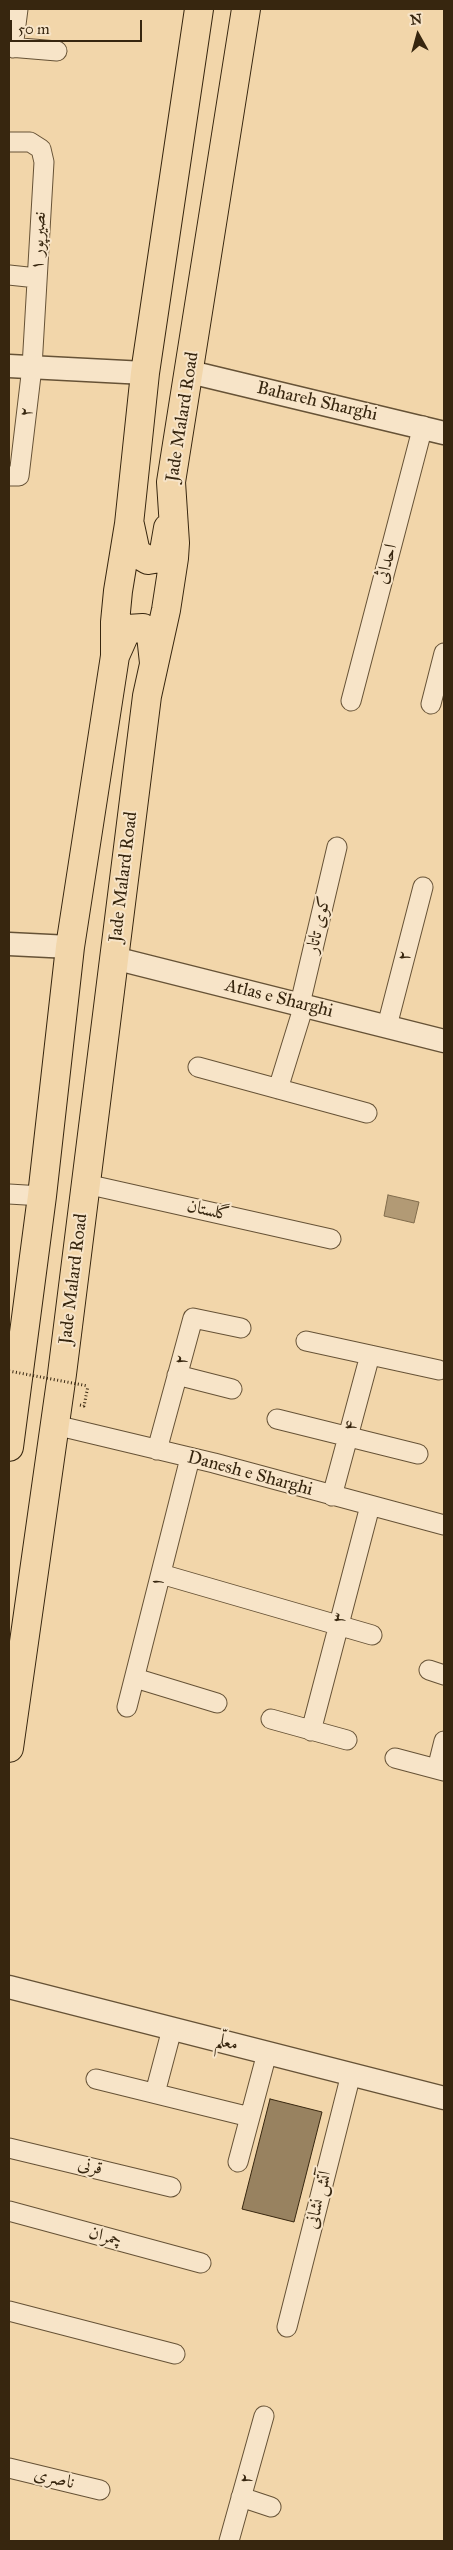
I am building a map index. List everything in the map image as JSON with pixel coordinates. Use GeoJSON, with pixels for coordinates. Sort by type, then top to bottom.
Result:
{"type":"FeatureCollection","features":[{"type":"Feature","properties":{"kind":"main road"},"geometry":{"type":"LineString","coordinates":[[9,1447],[11,1417],[42,1196],[70,947],[115,656],[117,598],[130,524],[146,373],[199,9]]}},
{"type":"Feature","properties":{"kind":"main road","name":"Jade Malard Road"},"geometry":{"type":"LineString","coordinates":[[10,1737],[55,1425],[147,696],[176,543],[171,482],[190,372],[246,9]]}},
{"type":"Feature","properties":{"kind":"main road"},"geometry":{"type":"LineString","coordinates":[[130,524],[136,553],[148,560],[160,558],[172,512]]}},
{"type":"Feature","properties":{"kind":"main road"},"geometry":{"type":"LineString","coordinates":[[115,656],[126,629],[143,628],[151,635],[154,667]]}},
{"type":"Feature","properties":{"kind":"street"},"geometry":{"type":"LineString","coordinates":[[18,9],[11,47],[57,51]]}},
{"type":"Feature","properties":{"kind":"street","name":"نصیرپور ۱"},"geometry":{"type":"LineString","coordinates":[[9,142],[30,142],[41,149],[44,162],[32,367]]}},
{"type":"Feature","properties":{"kind":"street"},"geometry":{"type":"LineString","coordinates":[[9,276],[37,278]]}},
{"type":"Feature","properties":{"kind":"street"},"geometry":{"type":"LineString","coordinates":[[9,366],[146,373]]}},
{"type":"Feature","properties":{"kind":"street","name":"۲"},"geometry":{"type":"LineString","coordinates":[[9,476],[19,476],[32,367]]}},
{"type":"Feature","properties":{"kind":"street","name":"Bahareh Sharghi"},"geometry":{"type":"LineString","coordinates":[[190,372],[434,430]]}},
{"type":"Feature","properties":{"kind":"street","name":"احداثی"},"geometry":{"type":"LineString","coordinates":[[351,701],[434,430]]}},
{"type":"Feature","properties":{"kind":"street"},"geometry":{"type":"LineString","coordinates":[[431,704],[444,653]]}},
{"type":"Feature","properties":{"kind":"street","name":"کوی تاتار"},"geometry":{"type":"LineString","coordinates":[[278,1089],[302,1004],[337,847]]}},
{"type":"Feature","properties":{"kind":"street","name":"۲"},"geometry":{"type":"LineString","coordinates":[[387,1026],[422,887]]}},
{"type":"Feature","properties":{"kind":"street"},"geometry":{"type":"LineString","coordinates":[[9,944],[70,947]]}},
{"type":"Feature","properties":{"kind":"street","name":"Atlas e Sharghi"},"geometry":{"type":"LineString","coordinates":[[114,958],[444,1041]]}},
{"type":"Feature","properties":{"kind":"street"},"geometry":{"type":"LineString","coordinates":[[198,1067],[367,1113]]}},
{"type":"Feature","properties":{"kind":"street","name":"گلستان"},"geometry":{"type":"LineString","coordinates":[[86,1184],[330,1239]]}},
{"type":"Feature","properties":{"kind":"street"},"geometry":{"type":"LineString","coordinates":[[9,1194],[42,1196]]}},
{"type":"Feature","properties":{"kind":"street","name":"۲"},"geometry":{"type":"LineString","coordinates":[[157,1450],[193,1318],[242,1328]]}},
{"type":"Feature","properties":{"kind":"street"},"geometry":{"type":"LineString","coordinates":[[306,1341],[439,1370]]}},
{"type":"Feature","properties":{"kind":"street","name":"۴"},"geometry":{"type":"LineString","coordinates":[[332,1496],[370,1355]]}},
{"type":"Feature","properties":{"kind":"street"},"geometry":{"type":"LineString","coordinates":[[177,1375],[232,1388]]}},
{"type":"Feature","properties":{"kind":"street"},"geometry":{"type":"LineString","coordinates":[[277,1419],[418,1454]]}},
{"type":"Feature","properties":{"kind":"street","name":"Danesh e Sharghi"},"geometry":{"type":"LineString","coordinates":[[55,1425],[444,1524]]}},
{"type":"Feature","properties":{"kind":"street","name":"۱"},"geometry":{"type":"LineString","coordinates":[[127,1707],[190,1458]]}},
{"type":"Feature","properties":{"kind":"street","name":"۳"},"geometry":{"type":"LineString","coordinates":[[311,1731],[370,1506]]}},
{"type":"Feature","properties":{"kind":"street"},"geometry":{"type":"LineString","coordinates":[[161,1574],[338,1627],[372,1635]]}},
{"type":"Feature","properties":{"kind":"street"},"geometry":{"type":"LineString","coordinates":[[135,1678],[217,1703]]}},
{"type":"Feature","properties":{"kind":"street"},"geometry":{"type":"LineString","coordinates":[[271,1719],[347,1740]]}},
{"type":"Feature","properties":{"kind":"street"},"geometry":{"type":"LineString","coordinates":[[395,1758],[440,1770],[444,1742]]}},
{"type":"Feature","properties":{"kind":"street","name":"معلّم"},"geometry":{"type":"LineString","coordinates":[[9,1987],[444,2098]]}},
{"type":"Feature","properties":{"kind":"street"},"geometry":{"type":"LineString","coordinates":[[155,2094],[172,2029]]}},
{"type":"Feature","properties":{"kind":"street"},"geometry":{"type":"LineString","coordinates":[[238,2162],[267,2053]]}},
{"type":"Feature","properties":{"kind":"street","name":"آتش نشانی"},"geometry":{"type":"LineString","coordinates":[[287,2326],[351,2074]]}},
{"type":"Feature","properties":{"kind":"street"},"geometry":{"type":"LineString","coordinates":[[96,2079],[250,2117]]}},
{"type":"Feature","properties":{"kind":"street","name":"قرنی"},"geometry":{"type":"LineString","coordinates":[[9,2148],[171,2187]]}},
{"type":"Feature","properties":{"kind":"street","name":"چمران"},"geometry":{"type":"LineString","coordinates":[[9,2211],[201,2263]]}},
{"type":"Feature","properties":{"kind":"street"},"geometry":{"type":"LineString","coordinates":[[9,2311],[175,2354]]}},
{"type":"Feature","properties":{"kind":"street","name":"۲"},"geometry":{"type":"LineString","coordinates":[[229,2541],[264,2416]]}},
{"type":"Feature","properties":{"kind":"street","name":"ناصری"},"geometry":{"type":"LineString","coordinates":[[9,2468],[100,2490]]}},
{"type":"Feature","properties":{"kind":"street"},"geometry":{"type":"LineString","coordinates":[[241,2497],[271,2507]]}},
{"type":"Feature","properties":{"kind":"path"},"geometry":{"type":"LineString","coordinates":[[9,1371],[88,1386],[84,1406]]}},
{"type":"Feature","properties":{"kind":"shaded area"},"geometry":{"type":"Polygon","coordinates":[[[388,1195],[419,1202],[414,1223],[384,1216],[388,1195]]]}},
{"type":"Feature","properties":{"kind":"building"},"geometry":{"type":"Polygon","coordinates":[[[270,2099],[322,2112],[294,2222],[242,2209],[270,2099]]]}}]}
